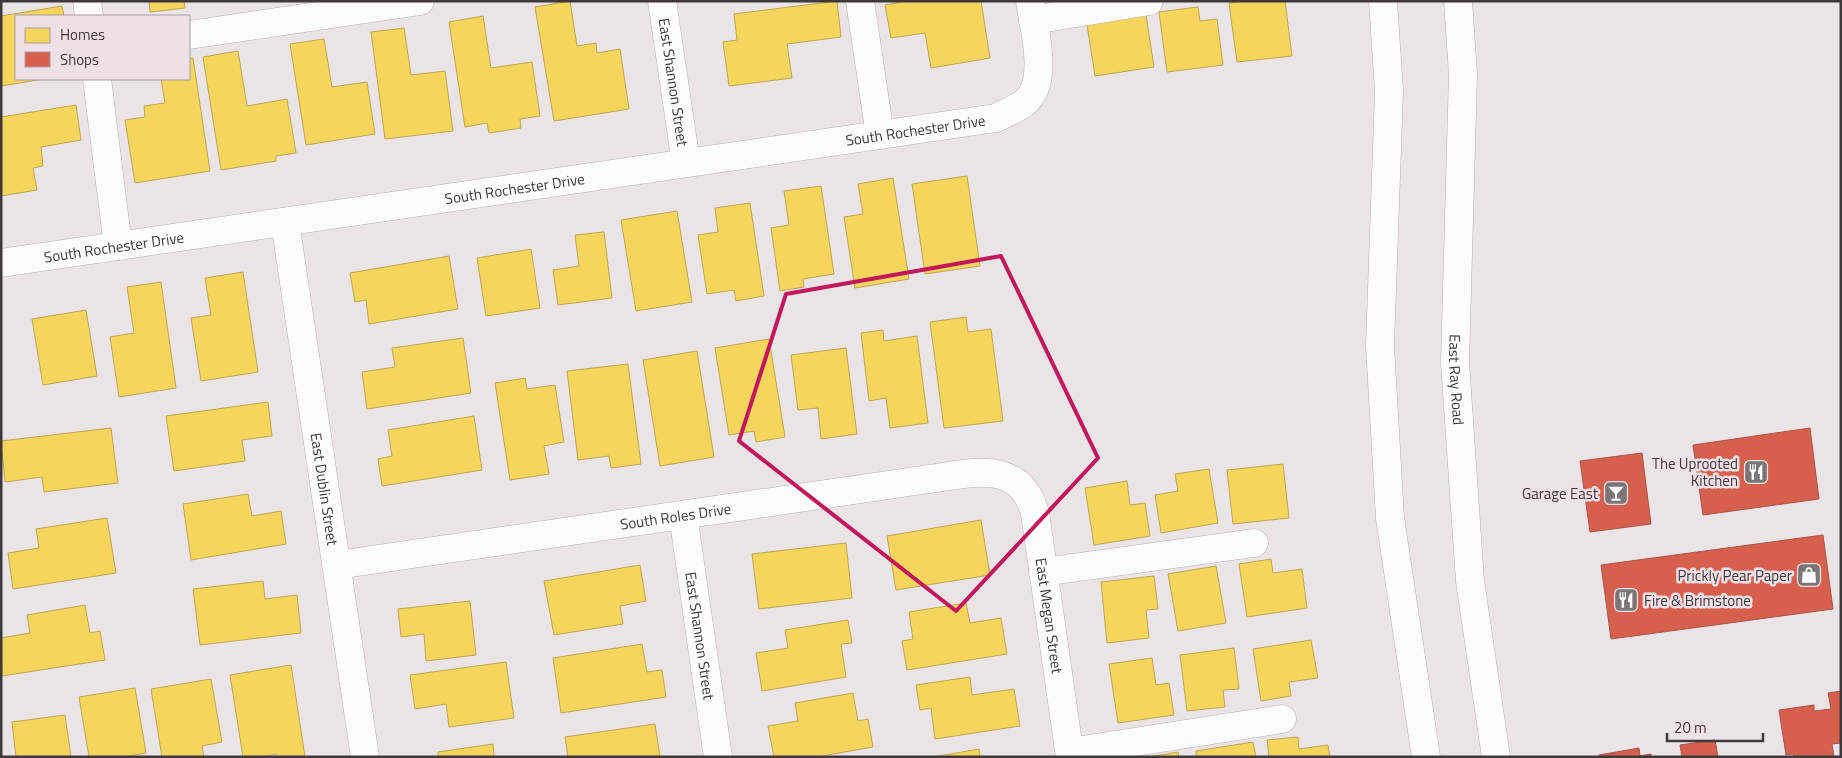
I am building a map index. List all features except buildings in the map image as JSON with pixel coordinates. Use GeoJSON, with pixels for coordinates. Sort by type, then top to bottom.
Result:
{"type":"FeatureCollection","features":[{"type":"Feature","properties":{"kind":"street"},"geometry":{"type":"LineString","coordinates":[[87,1],[89,15]]}},
{"type":"Feature","properties":{"kind":"street"},"geometry":{"type":"LineString","coordinates":[[190,35],[420,1]]}},
{"type":"Feature","properties":{"kind":"street","name":"East Shannon Street"},"geometry":{"type":"LineString","coordinates":[[662,1],[686,163]]}},
{"type":"Feature","properties":{"kind":"street"},"geometry":{"type":"LineString","coordinates":[[860,1],[880,135]]}},
{"type":"Feature","properties":{"kind":"street"},"geometry":{"type":"LineString","coordinates":[[1031,11],[1149,1]]}},
{"type":"Feature","properties":{"kind":"street"},"geometry":{"type":"LineString","coordinates":[[1383,1],[1389,90],[1380,346],[1390,518],[1426,757]]}},
{"type":"Feature","properties":{"kind":"street","name":"East Ray Road"},"geometry":{"type":"LineString","coordinates":[[1458,1],[1463,74],[1455,362],[1470,582],[1496,757]]}},
{"type":"Feature","properties":{"kind":"street","name":"South Rochester Drive"},"geometry":{"type":"LineString","coordinates":[[1,263],[996,118],[1024,103],[1034,90],[1039,58],[1031,11]]}},
{"type":"Feature","properties":{"kind":"street"},"geometry":{"type":"LineString","coordinates":[[97,80],[118,246]]}},
{"type":"Feature","properties":{"kind":"street","name":"East Dublin Street"},"geometry":{"type":"LineString","coordinates":[[285,222],[365,757]]}},
{"type":"Feature","properties":{"kind":"street","name":"South Roles Drive"},"geometry":{"type":"LineString","coordinates":[[337,565],[979,472],[993,472],[1014,482]]}},
{"type":"Feature","properties":{"kind":"street","name":"East Megan Street"},"geometry":{"type":"LineString","coordinates":[[1014,482],[1023,491],[1032,506],[1070,754]]}},
{"type":"Feature","properties":{"kind":"street","name":"East Shannon Street"},"geometry":{"type":"LineString","coordinates":[[682,515],[718,757]]}},
{"type":"Feature","properties":{"kind":"street"},"geometry":{"type":"LineString","coordinates":[[1043,572],[1254,543]]}},
{"type":"Feature","properties":{"kind":"street"},"geometry":{"type":"LineString","coordinates":[[1418,704],[1445,757]]}},
{"type":"Feature","properties":{"kind":"street"},"geometry":{"type":"LineString","coordinates":[[1070,754],[1282,719]]}},
{"type":"Feature","properties":{"kind":"highlighted area"},"geometry":{"type":"Polygon","coordinates":[[[1001,256],[1098,458],[956,611],[739,441],[786,294],[1001,256]]]}},
{"type":"Feature","properties":{"kind":"place","name":"The Uprooted Kitchen"},"geometry":{"type":"Point","coordinates":[1756,472]}},
{"type":"Feature","properties":{"kind":"place","name":"Garage East"},"geometry":{"type":"Point","coordinates":[1616,493]}},
{"type":"Feature","properties":{"kind":"place","name":"Prickly Pear Paper"},"geometry":{"type":"Point","coordinates":[1809,575]}},
{"type":"Feature","properties":{"kind":"place","name":"Fire & Brimstone"},"geometry":{"type":"Point","coordinates":[1626,600]}}]}
